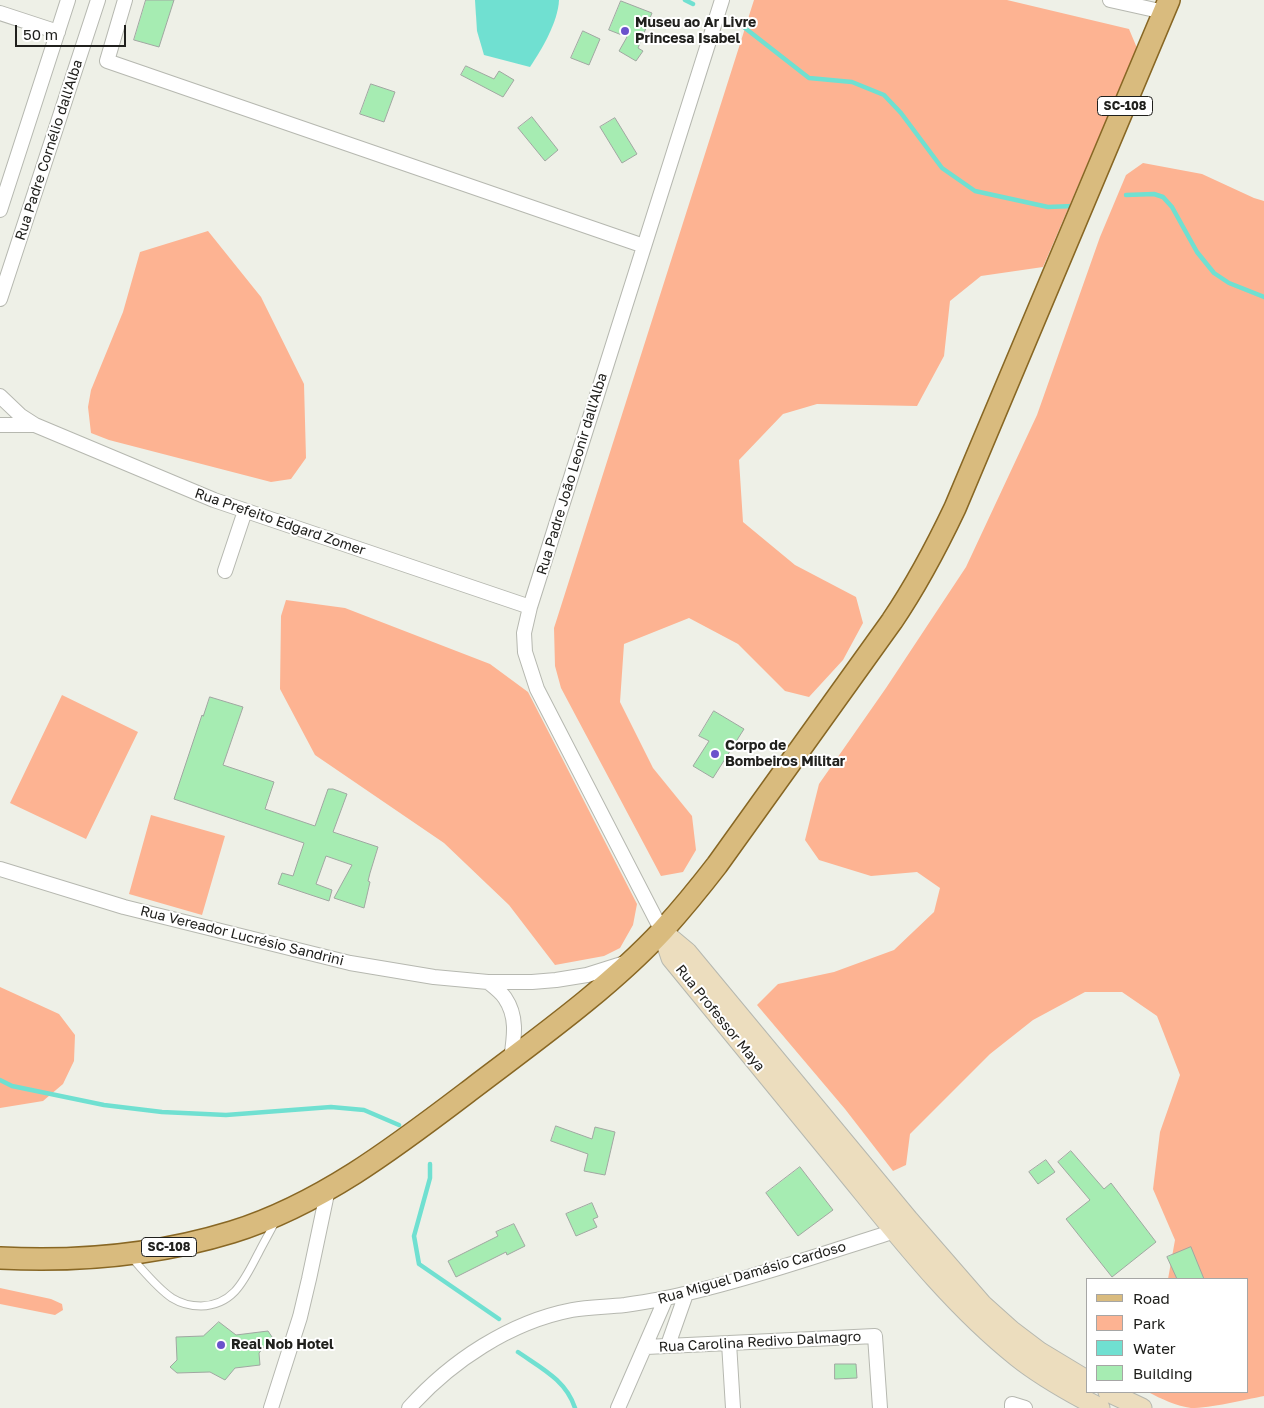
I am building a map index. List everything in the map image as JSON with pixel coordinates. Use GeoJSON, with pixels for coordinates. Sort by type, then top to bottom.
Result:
{"type":"FeatureCollection","features":[{"type":"Feature","properties":{"kind":"main road","name":"SC-108"},"geometry":{"type":"LineString","coordinates":[[0,1258],[60,1259],[128,1254],[232,1232],[280,1213],[328,1189],[404,1140],[573,1011],[631,961],[662,931],[693,896],[723,856],[913,590],[955,508],[1167,6]]}},
{"type":"Feature","properties":{"kind":"main road","name":"Rua Professor Maya"},"geometry":{"type":"LineString","coordinates":[[662,931],[671,958],[902,1226],[1011,1330],[1040,1352],[1086,1380]]}},
{"type":"Feature","properties":{"kind":"main road","name":"Rua Professor Maya"},"geometry":{"type":"LineString","coordinates":[[902,1226],[939,1283],[988,1333],[1018,1358],[1046,1377],[1101,1408]]}},
{"type":"Feature","properties":{"kind":"main road"},"geometry":{"type":"LineString","coordinates":[[1110,1393],[1142,1408]]}},
{"type":"Feature","properties":{"kind":"street","name":"Rua Padre Cornélio dall'Alba"},"geometry":{"type":"LineString","coordinates":[[0,210],[68,0]]}},
{"type":"Feature","properties":{"kind":"street","name":"Rua Padre Cornélio dall'Alba"},"geometry":{"type":"LineString","coordinates":[[0,299],[98,0]]}},
{"type":"Feature","properties":{"kind":"street"},"geometry":{"type":"LineString","coordinates":[[125,0],[107,61],[644,246]]}},
{"type":"Feature","properties":{"kind":"street","name":"Rua Padre João Leonir dall'Alba"},"geometry":{"type":"LineString","coordinates":[[662,931],[537,689],[525,652],[524,633],[530,607],[722,0]]}},
{"type":"Feature","properties":{"kind":"street"},"geometry":{"type":"LineString","coordinates":[[1110,0],[1167,6]]}},
{"type":"Feature","properties":{"kind":"street"},"geometry":{"type":"LineString","coordinates":[[0,12],[58,32]]}},
{"type":"Feature","properties":{"kind":"street","name":"Rua Prefeito Edgard Zomer"},"geometry":{"type":"LineString","coordinates":[[0,396],[21,416],[35,426],[181,487],[245,511],[530,607]]}},
{"type":"Feature","properties":{"kind":"street","name":"Rua Prefeito Edgard Zomer"},"geometry":{"type":"LineString","coordinates":[[0,425],[35,426]]}},
{"type":"Feature","properties":{"kind":"street"},"geometry":{"type":"LineString","coordinates":[[225,571],[245,511]]}},
{"type":"Feature","properties":{"kind":"street","name":"Rua Vereador Lucrésio Sandrini"},"geometry":{"type":"LineString","coordinates":[[0,869],[124,907],[350,963],[434,977],[488,982],[532,982],[587,975],[631,961]]}},
{"type":"Feature","properties":{"kind":"street"},"geometry":{"type":"LineString","coordinates":[[488,982],[505,997],[512,1013],[515,1030],[511,1059]]}},
{"type":"Feature","properties":{"kind":"street"},"geometry":{"type":"LineString","coordinates":[[271,1408],[310,1279],[328,1189]]}},
{"type":"Feature","properties":{"kind":"street","name":"Rua Miguel Damásio Cardoso"},"geometry":{"type":"LineString","coordinates":[[409,1408],[443,1376],[468,1356],[514,1329],[544,1317],[573,1310],[643,1302],[686,1294],[780,1268],[902,1226]]}},
{"type":"Feature","properties":{"kind":"street"},"geometry":{"type":"LineString","coordinates":[[668,1346],[686,1294]]}},
{"type":"Feature","properties":{"kind":"street"},"geometry":{"type":"LineString","coordinates":[[618,1408],[666,1298]]}},
{"type":"Feature","properties":{"kind":"street","name":"Rua Carolina Redivo Dalmagro"},"geometry":{"type":"LineString","coordinates":[[646,1347],[875,1336],[880,1408]]}},
{"type":"Feature","properties":{"kind":"street"},"geometry":{"type":"LineString","coordinates":[[729,1343],[733,1408]]}},
{"type":"Feature","properties":{"kind":"street"},"geometry":{"type":"LineString","coordinates":[[1101,1408],[1108,1393]]}},
{"type":"Feature","properties":{"kind":"street"},"geometry":{"type":"LineString","coordinates":[[1012,1408],[1012,1404],[1025,1408]]}},
{"type":"Feature","properties":{"kind":"lane"},"geometry":{"type":"LineString","coordinates":[[128,1254],[164,1292],[173,1298],[192,1306],[213,1304],[231,1296],[244,1281],[280,1213]]}},
{"type":"Feature","properties":{"kind":"green space"},"geometry":{"type":"Polygon","coordinates":[[[754,0],[1007,0],[1129,29],[1137,48],[1043,267],[981,276],[950,301],[944,356],[917,406],[817,404],[783,414],[739,460],[743,522],[795,565],[856,597],[863,623],[843,660],[809,697],[785,691],[738,644],[689,618],[624,644],[620,702],[653,768],[692,816],[696,850],[683,872],[661,876],[561,688],[555,666],[554,628],[754,0]]]}},
{"type":"Feature","properties":{"kind":"green space"},"geometry":{"type":"Polygon","coordinates":[[[1143,163],[1202,174],[1264,201],[1264,1396],[1199,1408],[1180,1406],[1150,1393],[1249,1393],[1249,1278],[1168,1278],[1175,1240],[1153,1189],[1160,1132],[1180,1075],[1157,1016],[1122,992],[1085,992],[1033,1020],[990,1054],[910,1134],[906,1165],[893,1171],[845,1109],[757,1005],[778,984],[834,972],[894,950],[934,912],[940,888],[917,872],[871,876],[819,860],[805,840],[819,784],[886,688],[966,567],[1037,415],[1100,237],[1126,175],[1143,163]]]}},
{"type":"Feature","properties":{"kind":"green space"},"geometry":{"type":"Polygon","coordinates":[[[208,231],[261,297],[304,384],[306,458],[291,479],[271,482],[109,440],[91,433],[88,407],[91,390],[123,312],[140,252],[208,231]]]}},
{"type":"Feature","properties":{"kind":"green space"},"geometry":{"type":"Polygon","coordinates":[[[286,600],[345,608],[490,664],[528,692],[637,904],[633,925],[620,948],[604,956],[555,965],[509,905],[444,843],[315,755],[280,689],[281,616],[286,600]]]}},
{"type":"Feature","properties":{"kind":"green space"},"geometry":{"type":"Polygon","coordinates":[[[62,695],[138,732],[86,839],[10,803],[62,695]]]}},
{"type":"Feature","properties":{"kind":"green space"},"geometry":{"type":"Polygon","coordinates":[[[151,815],[225,836],[202,915],[129,894],[151,815]]]}},
{"type":"Feature","properties":{"kind":"green space"},"geometry":{"type":"Polygon","coordinates":[[[0,987],[59,1014],[75,1035],[74,1061],[63,1084],[43,1101],[0,1108],[0,987]]]}},
{"type":"Feature","properties":{"kind":"green space"},"geometry":{"type":"Polygon","coordinates":[[[0,1288],[51,1299],[62,1304],[63,1310],[55,1315],[0,1304],[0,1288]]]}},
{"type":"Feature","properties":{"kind":"water"},"geometry":{"type":"Polygon","coordinates":[[[475,0],[559,0],[553,26],[530,67],[484,55],[477,31],[475,0]]]}},
{"type":"Feature","properties":{"kind":"building"},"geometry":{"type":"Polygon","coordinates":[[[146,0],[174,0],[159,47],[134,40],[146,0]]]}},
{"type":"Feature","properties":{"kind":"building"},"geometry":{"type":"Polygon","coordinates":[[[621,1],[652,13],[638,48],[643,51],[636,61],[619,51],[627,37],[609,30],[621,1]]]}},
{"type":"Feature","properties":{"kind":"building"},"geometry":{"type":"Polygon","coordinates":[[[583,31],[600,39],[589,65],[571,58],[583,31]]]}},
{"type":"Feature","properties":{"kind":"building"},"geometry":{"type":"Polygon","coordinates":[[[466,66],[494,79],[499,71],[514,80],[503,97],[461,75],[466,66]]]}},
{"type":"Feature","properties":{"kind":"building"},"geometry":{"type":"Polygon","coordinates":[[[371,84],[395,92],[384,122],[360,114],[371,84]]]}},
{"type":"Feature","properties":{"kind":"building"},"geometry":{"type":"Polygon","coordinates":[[[532,117],[558,150],[545,161],[518,128],[532,117]]]}},
{"type":"Feature","properties":{"kind":"building"},"geometry":{"type":"Polygon","coordinates":[[[615,118],[637,154],[622,163],[600,127],[615,118]]]}},
{"type":"Feature","properties":{"kind":"building"},"geometry":{"type":"Polygon","coordinates":[[[210,697],[243,707],[223,765],[274,782],[265,809],[315,826],[328,789],[347,794],[333,832],[378,847],[368,881],[370,882],[364,908],[334,898],[352,865],[326,856],[316,884],[332,890],[329,901],[278,884],[282,873],[293,876],[304,843],[174,799],[202,715],[210,697]]]}},
{"type":"Feature","properties":{"kind":"building","name":"Corpo de Bombeiros Militar"},"geometry":{"type":"Polygon","coordinates":[[[714,711],[744,729],[713,778],[693,766],[709,741],[699,736],[714,711]]]}},
{"type":"Feature","properties":{"kind":"building"},"geometry":{"type":"Polygon","coordinates":[[[556,1126],[592,1139],[595,1127],[615,1132],[605,1175],[584,1171],[588,1154],[551,1141],[556,1126]]]}},
{"type":"Feature","properties":{"kind":"building"},"geometry":{"type":"Polygon","coordinates":[[[1071,1151],[1104,1189],[1111,1183],[1156,1242],[1112,1277],[1066,1219],[1090,1200],[1058,1162],[1071,1151]]]}},
{"type":"Feature","properties":{"kind":"building"},"geometry":{"type":"Polygon","coordinates":[[[1046,1160],[1055,1172],[1038,1184],[1029,1172],[1046,1160]]]}},
{"type":"Feature","properties":{"kind":"building"},"geometry":{"type":"Polygon","coordinates":[[[800,1167],[833,1210],[798,1236],[766,1193],[800,1167]]]}},
{"type":"Feature","properties":{"kind":"building"},"geometry":{"type":"Polygon","coordinates":[[[592,1203],[598,1217],[593,1219],[597,1227],[576,1236],[566,1214],[592,1203]]]}},
{"type":"Feature","properties":{"kind":"building"},"geometry":{"type":"Polygon","coordinates":[[[514,1224],[525,1246],[507,1255],[506,1252],[456,1277],[448,1261],[498,1236],[496,1232],[514,1224]]]}},
{"type":"Feature","properties":{"kind":"building"},"geometry":{"type":"Polygon","coordinates":[[[1191,1247],[1204,1278],[1177,1278],[1167,1257],[1191,1247]]]}},
{"type":"Feature","properties":{"kind":"building","name":"Real Nob Hotel"},"geometry":{"type":"Polygon","coordinates":[[[219,1322],[236,1335],[268,1331],[272,1337],[259,1353],[260,1365],[235,1368],[225,1380],[210,1372],[177,1373],[170,1367],[177,1360],[176,1337],[203,1336],[219,1322]]]}},
{"type":"Feature","properties":{"kind":"building"},"geometry":{"type":"Polygon","coordinates":[[[835,1364],[856,1364],[857,1378],[835,1379],[835,1364]]]}},
{"type":"Feature","properties":{"kind":"waterway"},"geometry":{"type":"LineString","coordinates":[[685,0],[693,4]]}},
{"type":"Feature","properties":{"kind":"waterway"},"geometry":{"type":"LineString","coordinates":[[736,21],[809,78],[852,82],[884,95],[901,113],[942,168],[975,191],[1048,207],[1073,206]]}},
{"type":"Feature","properties":{"kind":"waterway"},"geometry":{"type":"LineString","coordinates":[[1126,195],[1154,194],[1163,197],[1172,207],[1197,252],[1214,273],[1229,283],[1264,297]]}},
{"type":"Feature","properties":{"kind":"waterway"},"geometry":{"type":"LineString","coordinates":[[0,1080],[12,1086],[104,1105],[162,1112],[226,1115],[331,1107],[364,1110],[399,1125]]}},
{"type":"Feature","properties":{"kind":"waterway"},"geometry":{"type":"LineString","coordinates":[[430,1164],[430,1178],[414,1236],[419,1264],[499,1319]]}},
{"type":"Feature","properties":{"kind":"waterway"},"geometry":{"type":"LineString","coordinates":[[518,1352],[544,1369],[559,1382],[571,1398],[575,1408]]}},
{"type":"Feature","properties":{"kind":"place","name":"Museu ao Ar Livre Princesa Isabel"},"geometry":{"type":"Point","coordinates":[625,31]}},
{"type":"Feature","properties":{"kind":"place","name":"Corpo de Bombeiros Militar"},"geometry":{"type":"Point","coordinates":[715,754]}},
{"type":"Feature","properties":{"kind":"place","name":"Real Nob Hotel"},"geometry":{"type":"Point","coordinates":[221,1345]}}]}
